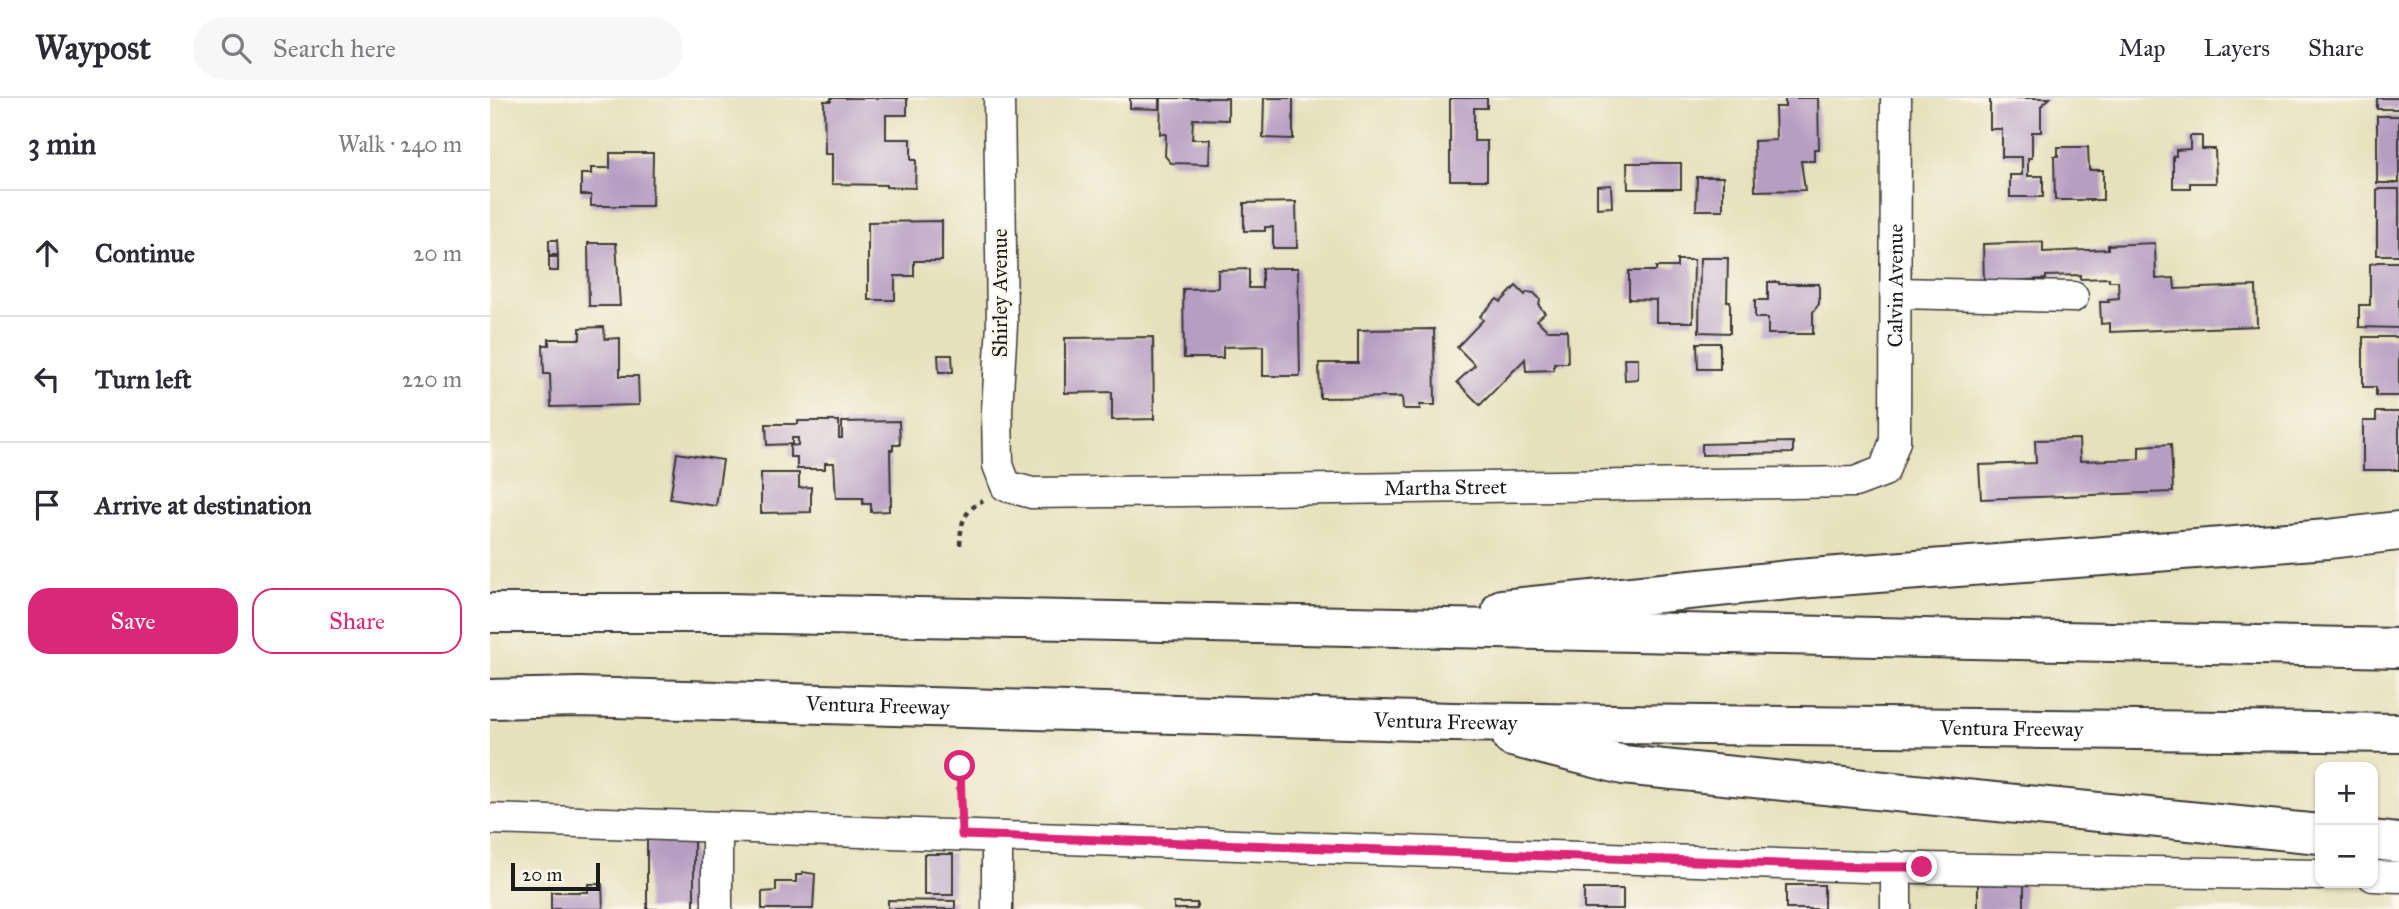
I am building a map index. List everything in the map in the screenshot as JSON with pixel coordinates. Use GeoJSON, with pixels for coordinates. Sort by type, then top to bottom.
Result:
{"type":"FeatureCollection","features":[{"type":"Feature","properties":{"kind":"highway"},"geometry":{"type":"LineString","coordinates":[[1331,626],[1785,580],[2328,539],[2399,531]]}},
{"type":"Feature","properties":{"kind":"highway"},"geometry":{"type":"LineString","coordinates":[[490,613],[729,613],[2399,648]]}},
{"type":"Feature","properties":{"kind":"highway","name":"Ventura Freeway"},"geometry":{"type":"LineString","coordinates":[[490,699],[579,697],[1452,722],[2399,733]]}},
{"type":"Feature","properties":{"kind":"highway"},"geometry":{"type":"LineString","coordinates":[[1452,722],[1623,765],[2315,834]]}},
{"type":"Feature","properties":{"kind":"highway"},"geometry":{"type":"LineString","coordinates":[[2378,841],[2399,843]]}},
{"type":"Feature","properties":{"kind":"street","name":"Shirley Avenue"},"geometry":{"type":"LineString","coordinates":[[999,98],[1002,324],[998,465],[1006,485]]}},
{"type":"Feature","properties":{"kind":"street","name":"Calvin Avenue"},"geometry":{"type":"LineString","coordinates":[[1884,471],[1895,441],[1896,98]]}},
{"type":"Feature","properties":{"kind":"street"},"geometry":{"type":"LineString","coordinates":[[1896,293],[2073,297]]}},
{"type":"Feature","properties":{"kind":"street","name":"Martha Street"},"geometry":{"type":"LineString","coordinates":[[1006,485],[1032,493],[1855,482],[1884,471]]}},
{"type":"Feature","properties":{"kind":"street"},"geometry":{"type":"LineString","coordinates":[[490,820],[1896,866],[2315,875]]}},
{"type":"Feature","properties":{"kind":"street"},"geometry":{"type":"LineString","coordinates":[[717,827],[717,909]]}},
{"type":"Feature","properties":{"kind":"street"},"geometry":{"type":"LineString","coordinates":[[997,837],[997,909]]}},
{"type":"Feature","properties":{"kind":"street"},"geometry":{"type":"LineString","coordinates":[[1896,866],[1896,909]]}},
{"type":"Feature","properties":{"kind":"street"},"geometry":{"type":"LineString","coordinates":[[2378,877],[2399,877]]}},
{"type":"Feature","properties":{"kind":"path"},"geometry":{"type":"LineString","coordinates":[[960,545],[961,522],[976,504],[1006,485]]}},
{"type":"Feature","properties":{"kind":"path"},"geometry":{"type":"LineString","coordinates":[[960,766],[962,835]]}},
{"type":"Feature","properties":{"kind":"building"},"geometry":{"type":"Polygon","coordinates":[[[831,98],[907,98],[907,115],[886,115],[886,139],[911,139],[911,160],[916,160],[915,188],[832,184],[832,154],[825,154],[824,101],[831,101],[831,98]]]}},
{"type":"Feature","properties":{"kind":"building"},"geometry":{"type":"Polygon","coordinates":[[[1130,98],[1159,98],[1159,109],[1130,108],[1130,98]]]}},
{"type":"Feature","properties":{"kind":"building"},"geometry":{"type":"Polygon","coordinates":[[[1161,98],[1228,98],[1228,120],[1193,119],[1192,139],[1210,139],[1209,164],[1171,163],[1165,156],[1166,134],[1160,134],[1161,98]]]}},
{"type":"Feature","properties":{"kind":"building"},"geometry":{"type":"Polygon","coordinates":[[[1264,98],[1293,98],[1293,139],[1263,138],[1264,98]]]}},
{"type":"Feature","properties":{"kind":"building"},"geometry":{"type":"Polygon","coordinates":[[[1450,98],[1487,98],[1487,108],[1474,108],[1474,141],[1487,141],[1487,180],[1450,180],[1450,98]]]}},
{"type":"Feature","properties":{"kind":"building"},"geometry":{"type":"Polygon","coordinates":[[[1785,98],[1818,98],[1819,149],[1814,149],[1814,161],[1801,161],[1805,190],[1755,191],[1754,141],[1776,140],[1775,107],[1785,107],[1785,98]]]}},
{"type":"Feature","properties":{"kind":"building"},"geometry":{"type":"Polygon","coordinates":[[[1990,98],[2050,98],[2041,106],[2041,132],[2032,132],[2032,158],[2028,158],[2028,176],[2043,176],[2043,197],[2010,197],[2010,175],[2022,175],[2022,157],[2002,157],[2002,129],[1990,129],[1990,98]]]}},
{"type":"Feature","properties":{"kind":"building"},"geometry":{"type":"Polygon","coordinates":[[[2377,98],[2399,98],[2399,109],[2377,109],[2377,98]]]}},
{"type":"Feature","properties":{"kind":"building"},"geometry":{"type":"Polygon","coordinates":[[[2377,116],[2399,116],[2399,183],[2377,183],[2377,116]]]}},
{"type":"Feature","properties":{"kind":"building"},"geometry":{"type":"Polygon","coordinates":[[[2190,136],[2202,136],[2202,149],[2215,149],[2216,183],[2190,183],[2190,188],[2173,188],[2173,156],[2176,156],[2176,150],[2190,149],[2190,136]]]}},
{"type":"Feature","properties":{"kind":"building"},"geometry":{"type":"Polygon","coordinates":[[[2058,147],[2088,147],[2089,170],[2103,170],[2103,200],[2055,200],[2054,156],[2058,156],[2058,147]]]}},
{"type":"Feature","properties":{"kind":"building"},"geometry":{"type":"Polygon","coordinates":[[[610,153],[653,153],[652,206],[591,206],[591,195],[581,195],[581,174],[591,174],[591,168],[610,168],[610,153]]]}},
{"type":"Feature","properties":{"kind":"building"},"geometry":{"type":"Polygon","coordinates":[[[1627,163],[1681,163],[1681,189],[1628,189],[1627,163]]]}},
{"type":"Feature","properties":{"kind":"building"},"geometry":{"type":"Polygon","coordinates":[[[1697,177],[1723,177],[1723,210],[1696,210],[1697,177]]]}},
{"type":"Feature","properties":{"kind":"building"},"geometry":{"type":"Polygon","coordinates":[[[1611,185],[1612,207],[1597,208],[1597,186],[1611,185]]]}},
{"type":"Feature","properties":{"kind":"building"},"geometry":{"type":"Polygon","coordinates":[[[2377,189],[2399,189],[2399,255],[2377,255],[2377,189]]]}},
{"type":"Feature","properties":{"kind":"building"},"geometry":{"type":"Polygon","coordinates":[[[1296,202],[1297,248],[1273,248],[1273,227],[1265,227],[1265,231],[1244,231],[1244,203],[1296,202]]]}},
{"type":"Feature","properties":{"kind":"building"},"geometry":{"type":"Polygon","coordinates":[[[942,221],[942,261],[914,261],[914,276],[895,276],[895,300],[868,300],[868,222],[942,221]]]}},
{"type":"Feature","properties":{"kind":"building"},"geometry":{"type":"Polygon","coordinates":[[[549,240],[557,240],[558,255],[549,255],[549,240]]]}},
{"type":"Feature","properties":{"kind":"building"},"geometry":{"type":"Polygon","coordinates":[[[2043,242],[2043,252],[2108,249],[2108,245],[2155,243],[2156,279],[2174,278],[2175,289],[2256,286],[2257,326],[2110,332],[2110,323],[2101,324],[2100,302],[2119,298],[2118,281],[2109,281],[2109,278],[2080,279],[2080,275],[1984,282],[1983,244],[2043,242]]]}},
{"type":"Feature","properties":{"kind":"building"},"geometry":{"type":"Polygon","coordinates":[[[588,243],[616,243],[620,306],[589,306],[588,243]]]}},
{"type":"Feature","properties":{"kind":"building"},"geometry":{"type":"Polygon","coordinates":[[[549,257],[558,257],[558,271],[549,271],[549,257]]]}},
{"type":"Feature","properties":{"kind":"building"},"geometry":{"type":"Polygon","coordinates":[[[1700,258],[1728,258],[1727,301],[1730,301],[1730,333],[1699,332],[1700,258]]]}},
{"type":"Feature","properties":{"kind":"building"},"geometry":{"type":"Polygon","coordinates":[[[1677,260],[1694,260],[1693,322],[1656,322],[1656,300],[1629,299],[1629,271],[1656,271],[1656,267],[1677,267],[1677,260]]]}},
{"type":"Feature","properties":{"kind":"building"},"geometry":{"type":"Polygon","coordinates":[[[2399,262],[2399,328],[2359,327],[2359,305],[2370,305],[2370,264],[2399,262]]]}},
{"type":"Feature","properties":{"kind":"building"},"geometry":{"type":"Polygon","coordinates":[[[1262,268],[1298,268],[1300,376],[1263,376],[1263,346],[1223,347],[1223,358],[1184,358],[1183,289],[1218,288],[1218,270],[1249,269],[1249,288],[1262,288],[1262,268]]]}},
{"type":"Feature","properties":{"kind":"building"},"geometry":{"type":"Polygon","coordinates":[[[1768,282],[1819,284],[1819,304],[1813,312],[1813,334],[1768,334],[1768,318],[1755,318],[1755,300],[1768,300],[1768,282]]]}},
{"type":"Feature","properties":{"kind":"building"},"geometry":{"type":"Polygon","coordinates":[[[1516,286],[1525,295],[1527,292],[1534,293],[1540,299],[1539,306],[1545,313],[1537,320],[1547,330],[1567,330],[1568,363],[1554,363],[1554,370],[1526,371],[1525,359],[1480,405],[1457,382],[1475,365],[1457,347],[1483,320],[1480,316],[1497,299],[1501,302],[1516,286]]]}},
{"type":"Feature","properties":{"kind":"building"},"geometry":{"type":"Polygon","coordinates":[[[604,327],[605,339],[620,338],[620,376],[638,376],[639,405],[551,407],[550,374],[544,374],[543,345],[549,345],[549,339],[580,339],[580,328],[604,327]]]}},
{"type":"Feature","properties":{"kind":"building"},"geometry":{"type":"Polygon","coordinates":[[[1434,329],[1435,405],[1420,405],[1420,409],[1403,409],[1402,397],[1320,398],[1319,363],[1358,363],[1358,330],[1434,329]]]}},
{"type":"Feature","properties":{"kind":"building"},"geometry":{"type":"Polygon","coordinates":[[[1153,337],[1154,419],[1112,420],[1112,392],[1065,393],[1065,338],[1153,337]]]}},
{"type":"Feature","properties":{"kind":"building"},"geometry":{"type":"Polygon","coordinates":[[[2363,337],[2399,337],[2399,396],[2376,396],[2376,387],[2363,387],[2363,337]]]}},
{"type":"Feature","properties":{"kind":"building"},"geometry":{"type":"Polygon","coordinates":[[[1697,343],[1720,343],[1720,369],[1698,369],[1697,343]]]}},
{"type":"Feature","properties":{"kind":"building"},"geometry":{"type":"Polygon","coordinates":[[[938,355],[952,355],[953,372],[939,372],[938,355]]]}},
{"type":"Feature","properties":{"kind":"building"},"geometry":{"type":"Polygon","coordinates":[[[1624,358],[1638,358],[1638,379],[1625,380],[1624,358]]]}},
{"type":"Feature","properties":{"kind":"building"},"geometry":{"type":"Polygon","coordinates":[[[2376,412],[2399,412],[2399,470],[2363,470],[2363,421],[2376,421],[2376,412]]]}},
{"type":"Feature","properties":{"kind":"building"},"geometry":{"type":"Polygon","coordinates":[[[798,421],[839,421],[839,438],[842,438],[842,422],[899,421],[900,445],[893,445],[893,450],[890,450],[889,511],[871,512],[871,504],[863,504],[863,498],[836,498],[834,463],[825,463],[825,469],[797,469],[797,457],[790,457],[790,446],[798,445],[798,438],[792,438],[792,444],[767,445],[766,424],[798,424],[798,421]]]}},
{"type":"Feature","properties":{"kind":"building"},"geometry":{"type":"Polygon","coordinates":[[[2079,439],[2080,461],[2139,459],[2139,446],[2171,444],[2173,492],[1981,499],[1979,465],[2036,463],[2035,440],[2079,439]]]}},
{"type":"Feature","properties":{"kind":"building"},"geometry":{"type":"Polygon","coordinates":[[[1793,442],[1793,453],[1702,455],[1702,444],[1793,442]]]}},
{"type":"Feature","properties":{"kind":"building"},"geometry":{"type":"Polygon","coordinates":[[[677,453],[723,460],[716,506],[670,499],[677,453]]]}},
{"type":"Feature","properties":{"kind":"building"},"geometry":{"type":"Polygon","coordinates":[[[761,473],[799,473],[799,488],[811,487],[811,512],[761,513],[761,473]]]}},
{"type":"Feature","properties":{"kind":"building"},"geometry":{"type":"Polygon","coordinates":[[[694,839],[694,909],[647,909],[647,840],[694,839]]]}},
{"type":"Feature","properties":{"kind":"building"},"geometry":{"type":"Polygon","coordinates":[[[924,854],[953,854],[953,895],[924,895],[924,854]]]}},
{"type":"Feature","properties":{"kind":"building"},"geometry":{"type":"Polygon","coordinates":[[[802,872],[815,874],[813,909],[762,909],[762,892],[776,891],[776,882],[796,882],[796,875],[802,875],[802,872]]]}},
{"type":"Feature","properties":{"kind":"building"},"geometry":{"type":"Polygon","coordinates":[[[588,884],[602,884],[603,909],[551,909],[551,892],[588,892],[588,884]]]}},
{"type":"Feature","properties":{"kind":"building"},"geometry":{"type":"Polygon","coordinates":[[[1978,884],[2024,885],[2024,909],[1978,909],[1978,884]]]}},
{"type":"Feature","properties":{"kind":"building"},"geometry":{"type":"Polygon","coordinates":[[[1786,885],[1824,885],[1824,909],[1786,909],[1786,885]]]}},
{"type":"Feature","properties":{"kind":"building"},"geometry":{"type":"Polygon","coordinates":[[[1584,889],[1623,889],[1623,909],[1584,909],[1584,889]]]}},
{"type":"Feature","properties":{"kind":"building"},"geometry":{"type":"Polygon","coordinates":[[[888,900],[955,901],[955,909],[888,909],[888,900]]]}},
{"type":"Feature","properties":{"kind":"building"},"geometry":{"type":"Polygon","coordinates":[[[1174,903],[1197,903],[1197,909],[1174,909],[1174,903]]]}},
{"type":"Feature","properties":{"kind":"route"},"geometry":{"type":"LineString","coordinates":[[960,766],[962,835],[1922,867]]}}]}
